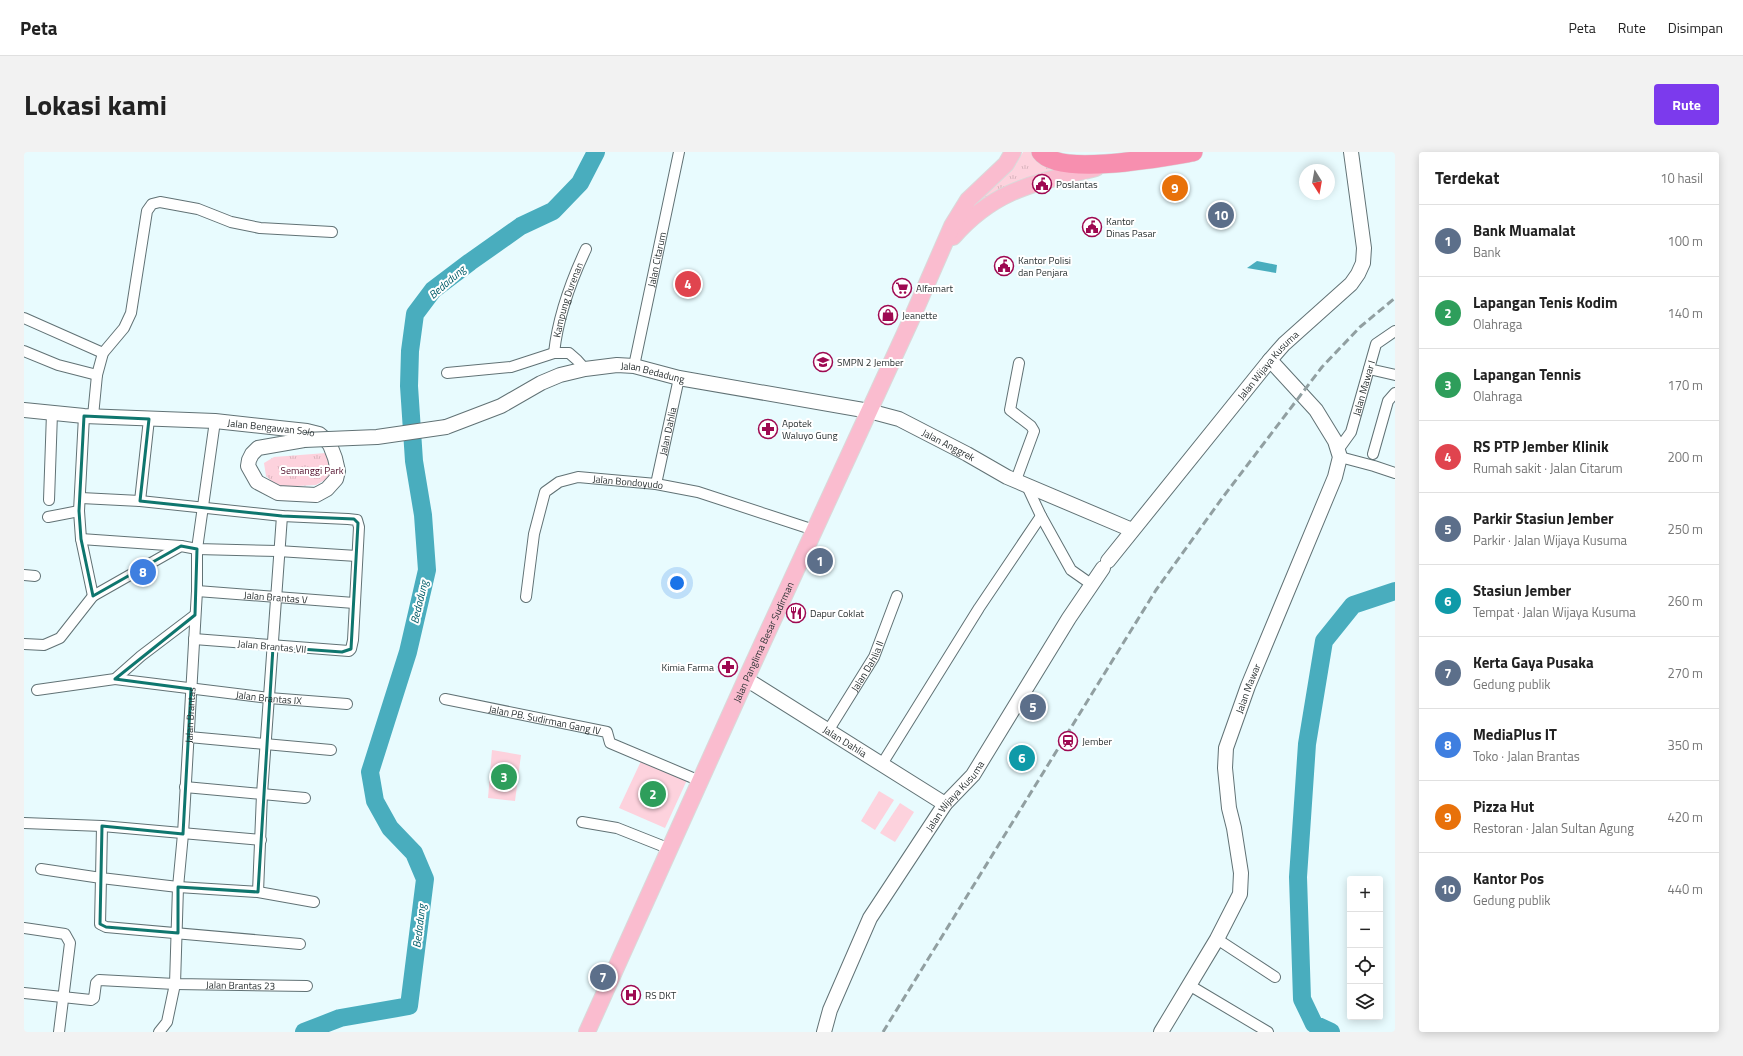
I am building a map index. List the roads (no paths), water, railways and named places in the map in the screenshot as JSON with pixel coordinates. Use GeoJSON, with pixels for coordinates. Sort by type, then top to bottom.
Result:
{"type":"FeatureCollection","features":[{"type":"Feature","properties":{"kind":"highway"},"geometry":{"type":"LineString","coordinates":[[1041,152],[1044,157],[1058,162],[1112,164],[1193,152]]}},
{"type":"Feature","properties":{"kind":"main road","name":"Jalan Panglima Besar Sudirman"},"geometry":{"type":"LineString","coordinates":[[587,1032],[746,679],[911,320],[952,226],[968,200],[996,175],[1006,164],[1013,152]]}},
{"type":"Feature","properties":{"kind":"main road","name":"Jalan Panglima Besar Sudirman"},"geometry":{"type":"LineString","coordinates":[[940,252],[970,219],[987,205],[1000,197],[1023,187],[1112,164]]}},
{"type":"Feature","properties":{"kind":"street","name":"Jalan Citarum"},"geometry":{"type":"LineString","coordinates":[[634,366],[679,152]]}},
{"type":"Feature","properties":{"kind":"street","name":"Jalan Wijaya Kusuma"},"geometry":{"type":"LineString","coordinates":[[824,1032],[830,1010],[870,918],[945,804],[973,775],[1091,584],[1132,530],[1270,360],[1284,344],[1351,284],[1360,268],[1364,248],[1351,152]]}},
{"type":"Feature","properties":{"kind":"street"},"geometry":{"type":"LineString","coordinates":[[93,596],[81,539],[79,511],[88,416],[103,353],[124,328],[131,313],[147,211],[152,204],[160,202],[198,209],[231,222],[260,228],[332,232]]}},
{"type":"Feature","properties":{"kind":"street","name":"Kampung Durenan"},"geometry":{"type":"LineString","coordinates":[[554,353],[565,301],[574,275],[586,249]]}},
{"type":"Feature","properties":{"kind":"street"},"geometry":{"type":"LineString","coordinates":[[24,318],[103,353]]}},
{"type":"Feature","properties":{"kind":"street","name":"Jalan Mawar I"},"geometry":{"type":"LineString","coordinates":[[1339,453],[1352,432],[1376,344],[1395,331]]}},
{"type":"Feature","properties":{"kind":"street"},"geometry":{"type":"LineString","coordinates":[[24,351],[58,365],[97,375]]}},
{"type":"Feature","properties":{"kind":"street","name":"Kampung Durenan"},"geometry":{"type":"LineString","coordinates":[[447,373],[511,367],[554,353],[569,353],[585,368]]}},
{"type":"Feature","properties":{"kind":"street"},"geometry":{"type":"LineString","coordinates":[[1270,360],[1316,410],[1339,453],[1395,474]]}},
{"type":"Feature","properties":{"kind":"street"},"geometry":{"type":"LineString","coordinates":[[1018,363],[1010,410],[1032,426],[1034,431],[1021,482],[1071,570],[1091,584]]}},
{"type":"Feature","properties":{"kind":"street","name":"Jalan Bedadung"},"geometry":{"type":"LineString","coordinates":[[304,440],[377,437],[446,427],[501,406],[541,383],[585,368],[617,365],[634,366],[679,378],[869,411]]}},
{"type":"Feature","properties":{"kind":"street"},"geometry":{"type":"LineString","coordinates":[[1369,369],[1395,375]]}},
{"type":"Feature","properties":{"kind":"street","name":"Jalan Dahlia"},"geometry":{"type":"LineString","coordinates":[[656,484],[679,378]]}},
{"type":"Feature","properties":{"kind":"street"},"geometry":{"type":"LineString","coordinates":[[1373,454],[1388,401],[1395,393]]}},
{"type":"Feature","properties":{"kind":"street","name":"Jalan Bengawan Solo"},"geometry":{"type":"LineString","coordinates":[[24,410],[88,416],[215,421],[305,430],[319,434],[326,439],[330,445],[338,471],[336,479],[327,489],[316,495],[278,493],[257,482],[248,466],[249,460],[258,448],[304,440]]}},
{"type":"Feature","properties":{"kind":"street","name":"Jalan Anggrek"},"geometry":{"type":"LineString","coordinates":[[869,411],[899,419],[1021,482],[1132,530]]}},
{"type":"Feature","properties":{"kind":"street"},"geometry":{"type":"LineString","coordinates":[[49,500],[52,413]]}},
{"type":"Feature","properties":{"kind":"street"},"geometry":{"type":"LineString","coordinates":[[140,501],[149,419]]}},
{"type":"Feature","properties":{"kind":"street","name":"Jalan Brantas"},"geometry":{"type":"LineString","coordinates":[[159,1032],[167,1022],[175,984],[178,932],[178,887],[183,834],[197,591],[197,549],[215,421]]}},
{"type":"Feature","properties":{"kind":"street","name":"Jalan Mawar"},"geometry":{"type":"LineString","coordinates":[[1163,1031],[1217,938],[1240,894],[1241,873],[1234,828],[1229,808],[1224,768],[1226,748],[1248,686],[1335,477],[1339,453]]}},
{"type":"Feature","properties":{"kind":"street","name":"Jalan Bondoyudo"},"geometry":{"type":"LineString","coordinates":[[526,596],[534,534],[545,492],[559,482],[578,477],[656,484],[698,492],[814,530]]}},
{"type":"Feature","properties":{"kind":"street"},"geometry":{"type":"LineString","coordinates":[[81,498],[140,501],[282,516],[357,520],[359,527],[358,556],[354,603]]}},
{"type":"Feature","properties":{"kind":"street"},"geometry":{"type":"LineString","coordinates":[[48,517],[79,511]]}},
{"type":"Feature","properties":{"kind":"street"},"geometry":{"type":"LineString","coordinates":[[258,892],[262,794],[273,647],[278,551],[282,516]]}},
{"type":"Feature","properties":{"kind":"street"},"geometry":{"type":"LineString","coordinates":[[882,764],[979,608],[1041,516]]}},
{"type":"Feature","properties":{"kind":"street"},"geometry":{"type":"LineString","coordinates":[[81,539],[181,546],[197,549],[278,551],[358,556]]}},
{"type":"Feature","properties":{"kind":"street"},"geometry":{"type":"LineString","coordinates":[[24,644],[44,646],[60,638],[93,596],[181,546]]}},
{"type":"Feature","properties":{"kind":"street"},"geometry":{"type":"LineString","coordinates":[[24,575],[35,576]]}},
{"type":"Feature","properties":{"kind":"street","name":"Jalan Brantas V"},"geometry":{"type":"LineString","coordinates":[[197,591],[354,603]]}},
{"type":"Feature","properties":{"kind":"street","name":"Jalan Dahlia II"},"geometry":{"type":"LineString","coordinates":[[828,731],[874,657],[897,596]]}},
{"type":"Feature","properties":{"kind":"street","name":"Jalan Brantas VII"},"geometry":{"type":"LineString","coordinates":[[194,639],[273,647],[349,651],[352,646],[354,603]]}},
{"type":"Feature","properties":{"kind":"street"},"geometry":{"type":"LineString","coordinates":[[115,679],[141,656],[195,615]]}},
{"type":"Feature","properties":{"kind":"street","name":"Jalan Brantas IX"},"geometry":{"type":"LineString","coordinates":[[37,690],[115,679],[269,698],[347,704]]}},
{"type":"Feature","properties":{"kind":"street","name":"Jalan Dahlia"},"geometry":{"type":"LineString","coordinates":[[746,679],[945,804]]}},
{"type":"Feature","properties":{"kind":"street","name":"Jalan PB. Sudirman Gang IV"},"geometry":{"type":"LineString","coordinates":[[445,699],[607,732],[610,743],[700,781]]}},
{"type":"Feature","properties":{"kind":"street"},"geometry":{"type":"LineString","coordinates":[[189,737],[331,750]]}},
{"type":"Feature","properties":{"kind":"street"},"geometry":{"type":"LineString","coordinates":[[186,787],[305,798]]}},
{"type":"Feature","properties":{"kind":"street"},"geometry":{"type":"LineString","coordinates":[[582,822],[617,828],[670,849]]}},
{"type":"Feature","properties":{"kind":"street"},"geometry":{"type":"LineString","coordinates":[[24,823],[102,826],[261,840]]}},
{"type":"Feature","properties":{"kind":"street"},"geometry":{"type":"LineString","coordinates":[[102,826],[100,924],[106,928],[178,932],[300,944]]}},
{"type":"Feature","properties":{"kind":"street"},"geometry":{"type":"LineString","coordinates":[[41,869],[178,887],[258,892],[314,902]]}},
{"type":"Feature","properties":{"kind":"street"},"geometry":{"type":"LineString","coordinates":[[24,928],[58,932],[67,937],[70,943],[59,1032]]}},
{"type":"Feature","properties":{"kind":"street"},"geometry":{"type":"LineString","coordinates":[[1217,938],[1275,977]]}},
{"type":"Feature","properties":{"kind":"street","name":"Jalan Brantas 23"},"geometry":{"type":"LineString","coordinates":[[63,997],[92,1000],[95,994],[96,983],[99,980],[175,984],[307,986]]}},
{"type":"Feature","properties":{"kind":"street"},"geometry":{"type":"LineString","coordinates":[[1189,985],[1268,1032]]}},
{"type":"Feature","properties":{"kind":"street"},"geometry":{"type":"LineString","coordinates":[[24,993],[63,997]]}},
{"type":"Feature","properties":{"kind":"water"},"geometry":{"type":"Polygon","coordinates":[[[1257,261],[1277,265],[1276,273],[1247,268],[1257,261]]]}},
{"type":"Feature","properties":{"kind":"waterway","name":"Bedadung"},"geometry":{"type":"LineString","coordinates":[[304,1032],[340,1018],[409,1006],[425,879],[414,853],[390,828],[375,801],[370,772],[408,652],[427,570],[423,515],[414,461],[409,386],[410,351],[415,314],[433,290],[470,262],[521,226],[553,211],[580,183],[596,152]]}},
{"type":"Feature","properties":{"kind":"waterway"},"geometry":{"type":"LineString","coordinates":[[1331,1032],[1314,1024],[1302,999],[1298,877],[1307,744],[1324,641],[1353,605],[1395,591]]}},
{"type":"Feature","properties":{"kind":"railway"},"geometry":{"type":"LineString","coordinates":[[883,1032],[1156,590],[1223,497],[1322,367],[1360,327],[1395,298]]}},
{"type":"Feature","properties":{"kind":"place","name":"Poslantas"},"geometry":{"type":"Point","coordinates":[1042,184]}},
{"type":"Feature","properties":{"kind":"place","name":"Pizza Hut"},"geometry":{"type":"Point","coordinates":[1175,188]}},
{"type":"Feature","properties":{"kind":"place","name":"Kantor Pos"},"geometry":{"type":"Point","coordinates":[1221,215]}},
{"type":"Feature","properties":{"kind":"place","name":"Kantor Dinas Pasar"},"geometry":{"type":"Point","coordinates":[1092,227]}},
{"type":"Feature","properties":{"kind":"place","name":"Kantor Polisi dan Penjara"},"geometry":{"type":"Point","coordinates":[1004,266]}},
{"type":"Feature","properties":{"kind":"place","name":"RS PTP Jember Klinik"},"geometry":{"type":"Point","coordinates":[688,284]}},
{"type":"Feature","properties":{"kind":"place","name":"Alfamart"},"geometry":{"type":"Point","coordinates":[902,288]}},
{"type":"Feature","properties":{"kind":"place","name":"Jeanette"},"geometry":{"type":"Point","coordinates":[888,315]}},
{"type":"Feature","properties":{"kind":"place","name":"SMPN 2 Jember"},"geometry":{"type":"Point","coordinates":[823,362]}},
{"type":"Feature","properties":{"kind":"place","name":"Apotek Waluyo Gung"},"geometry":{"type":"Point","coordinates":[768,429]}},
{"type":"Feature","properties":{"kind":"place","name":"Bank Muamalat"},"geometry":{"type":"Point","coordinates":[820,561]}},
{"type":"Feature","properties":{"kind":"place","name":"MediaPlus IT"},"geometry":{"type":"Point","coordinates":[143,572]}},
{"type":"Feature","properties":{"kind":"place","name":"Dapur Coklat"},"geometry":{"type":"Point","coordinates":[796,613]}},
{"type":"Feature","properties":{"kind":"place","name":"Kimia Farma"},"geometry":{"type":"Point","coordinates":[728,667]}},
{"type":"Feature","properties":{"kind":"place","name":"Parkir Stasiun Jember"},"geometry":{"type":"Point","coordinates":[1033,707]}},
{"type":"Feature","properties":{"kind":"place","name":"Jember"},"geometry":{"type":"Point","coordinates":[1068,741]}},
{"type":"Feature","properties":{"kind":"place","name":"Stasiun Jember"},"geometry":{"type":"Point","coordinates":[1022,758]}},
{"type":"Feature","properties":{"kind":"place","name":"Lapangan Tennis"},"geometry":{"type":"Point","coordinates":[504,777]}},
{"type":"Feature","properties":{"kind":"place","name":"Lapangan Tenis Kodim"},"geometry":{"type":"Point","coordinates":[653,794]}},
{"type":"Feature","properties":{"kind":"place","name":"Kerta Gaya Pusaka"},"geometry":{"type":"Point","coordinates":[603,977]}},
{"type":"Feature","properties":{"kind":"place","name":"RS DKT"},"geometry":{"type":"Point","coordinates":[631,995]}},
{"type":"Feature","properties":{"kind":"park label","name":"Semanggi Park"},"geometry":{"type":"Point","coordinates":[312,470]}}]}
